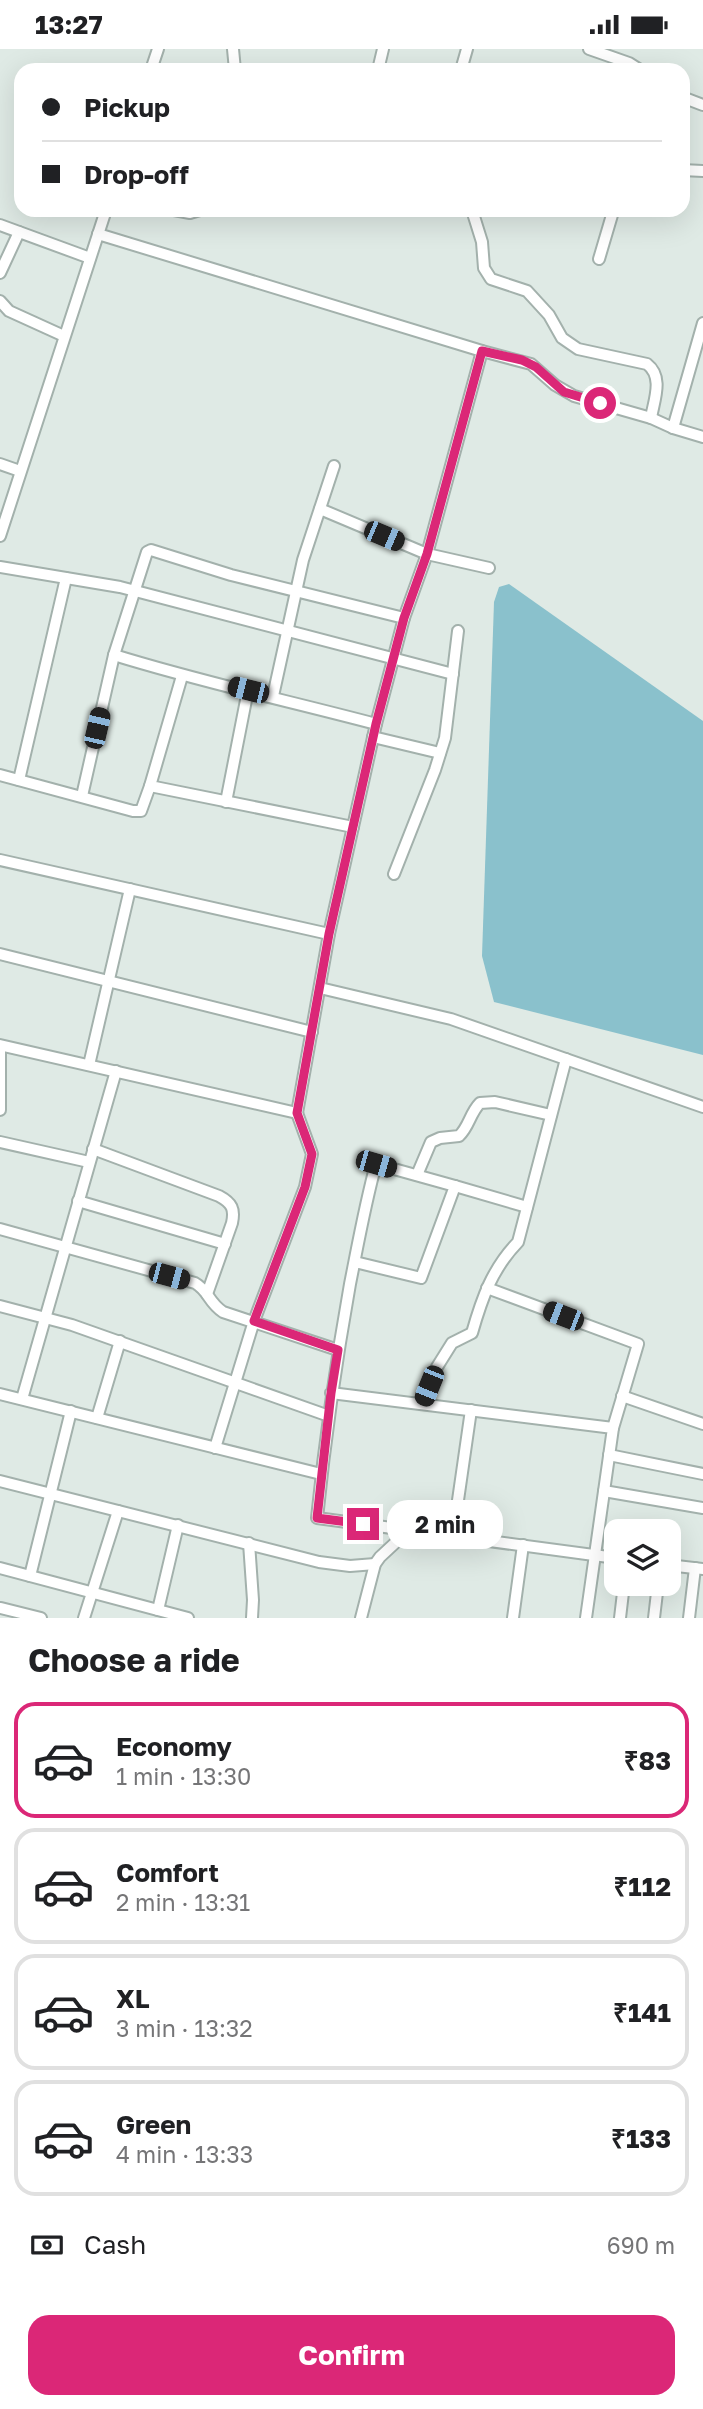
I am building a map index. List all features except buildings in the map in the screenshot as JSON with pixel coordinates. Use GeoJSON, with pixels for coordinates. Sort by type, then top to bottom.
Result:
{"type":"FeatureCollection","features":[{"type":"Feature","properties":{"kind":"street"},"geometry":{"type":"LineString","coordinates":[[589,49],[629,63]]}},
{"type":"Feature","properties":{"kind":"street"},"geometry":{"type":"LineString","coordinates":[[0,536],[104,217]]}},
{"type":"Feature","properties":{"kind":"street"},"geometry":{"type":"LineString","coordinates":[[474,217],[482,241],[484,268],[491,279],[527,291],[549,315],[562,338],[578,349],[647,365],[653,369],[657,381],[651,418]]}},
{"type":"Feature","properties":{"kind":"street"},"geometry":{"type":"LineString","coordinates":[[599,259],[611,217]]}},
{"type":"Feature","properties":{"kind":"street"},"geometry":{"type":"LineString","coordinates":[[0,225],[90,258]]}},
{"type":"Feature","properties":{"kind":"street"},"geometry":{"type":"LineString","coordinates":[[0,273],[19,232]]}},
{"type":"Feature","properties":{"kind":"street"},"geometry":{"type":"LineString","coordinates":[[98,234],[531,364],[564,392],[703,437]]}},
{"type":"Feature","properties":{"kind":"street"},"geometry":{"type":"LineString","coordinates":[[0,301],[9,311],[64,336]]}},
{"type":"Feature","properties":{"kind":"street"},"geometry":{"type":"LineString","coordinates":[[673,428],[703,323]]}},
{"type":"Feature","properties":{"kind":"street"},"geometry":{"type":"LineString","coordinates":[[215,1448],[254,1321],[305,1187],[312,1154],[297,1113],[329,934],[376,724],[404,618],[427,554],[482,351]]}},
{"type":"Feature","properties":{"kind":"street"},"geometry":{"type":"LineString","coordinates":[[0,464],[20,471]]}},
{"type":"Feature","properties":{"kind":"street"},"geometry":{"type":"LineString","coordinates":[[273,696],[296,591],[334,466]]}},
{"type":"Feature","properties":{"kind":"street"},"geometry":{"type":"LineString","coordinates":[[320,509],[427,554],[489,568]]}},
{"type":"Feature","properties":{"kind":"street"},"geometry":{"type":"LineString","coordinates":[[82,796],[114,655],[143,559],[151,549],[231,575],[404,618]]}},
{"type":"Feature","properties":{"kind":"street"},"geometry":{"type":"LineString","coordinates":[[0,567],[120,587],[453,674]]}},
{"type":"Feature","properties":{"kind":"street"},"geometry":{"type":"LineString","coordinates":[[19,780],[66,578]]}},
{"type":"Feature","properties":{"kind":"street"},"geometry":{"type":"LineString","coordinates":[[394,874],[440,753],[450,708],[458,631]]}},
{"type":"Feature","properties":{"kind":"street"},"geometry":{"type":"LineString","coordinates":[[114,655],[182,676],[273,696],[376,724]]}},
{"type":"Feature","properties":{"kind":"street"},"geometry":{"type":"LineString","coordinates":[[0,775],[141,811],[182,676]]}},
{"type":"Feature","properties":{"kind":"street"},"geometry":{"type":"LineString","coordinates":[[226,802],[248,690]]}},
{"type":"Feature","properties":{"kind":"street"},"geometry":{"type":"LineString","coordinates":[[373,737],[440,753]]}},
{"type":"Feature","properties":{"kind":"street"},"geometry":{"type":"LineString","coordinates":[[150,786],[352,827]]}},
{"type":"Feature","properties":{"kind":"street"},"geometry":{"type":"LineString","coordinates":[[0,860],[329,934]]}},
{"type":"Feature","properties":{"kind":"street"},"geometry":{"type":"LineString","coordinates":[[89,1065],[130,889]]}},
{"type":"Feature","properties":{"kind":"street"},"geometry":{"type":"LineString","coordinates":[[0,954],[312,1032]]}},
{"type":"Feature","properties":{"kind":"street"},"geometry":{"type":"LineString","coordinates":[[320,988],[451,1019],[703,1107]]}},
{"type":"Feature","properties":{"kind":"street"},"geometry":{"type":"LineString","coordinates":[[0,1110],[0,1045],[297,1113]]}},
{"type":"Feature","properties":{"kind":"street"},"geometry":{"type":"LineString","coordinates":[[422,1404],[437,1367],[452,1343],[472,1333],[487,1288],[502,1259],[518,1242],[566,1059]]}},
{"type":"Feature","properties":{"kind":"street"},"geometry":{"type":"LineString","coordinates":[[22,1399],[116,1071]]}},
{"type":"Feature","properties":{"kind":"street"},"geometry":{"type":"LineString","coordinates":[[417,1175],[430,1142],[459,1136],[468,1125],[473,1110],[480,1103],[495,1102],[551,1115]]}},
{"type":"Feature","properties":{"kind":"street"},"geometry":{"type":"LineString","coordinates":[[0,1142],[89,1162]]}},
{"type":"Feature","properties":{"kind":"street"},"geometry":{"type":"LineString","coordinates":[[93,1149],[228,1201],[234,1214],[207,1294]]}},
{"type":"Feature","properties":{"kind":"street"},"geometry":{"type":"LineString","coordinates":[[527,1207],[376,1164],[338,1350],[317,1518],[604,1556]]}},
{"type":"Feature","properties":{"kind":"street"},"geometry":{"type":"LineString","coordinates":[[355,1262],[421,1278],[455,1186]]}},
{"type":"Feature","properties":{"kind":"street"},"geometry":{"type":"LineString","coordinates":[[78,1201],[225,1244]]}},
{"type":"Feature","properties":{"kind":"street"},"geometry":{"type":"LineString","coordinates":[[0,1229],[195,1283],[202,1287],[213,1305],[223,1312],[338,1350]]}},
{"type":"Feature","properties":{"kind":"street"},"geometry":{"type":"LineString","coordinates":[[487,1288],[638,1345],[613,1428],[586,1618]]}},
{"type":"Feature","properties":{"kind":"street"},"geometry":{"type":"LineString","coordinates":[[0,1307],[120,1341],[329,1416]]}},
{"type":"Feature","properties":{"kind":"street"},"geometry":{"type":"LineString","coordinates":[[97,1418],[120,1341]]}},
{"type":"Feature","properties":{"kind":"street"},"geometry":{"type":"LineString","coordinates":[[331,1393],[613,1428]]}},
{"type":"Feature","properties":{"kind":"street"},"geometry":{"type":"LineString","coordinates":[[0,1394],[321,1475]]}},
{"type":"Feature","properties":{"kind":"street"},"geometry":{"type":"LineString","coordinates":[[622,1396],[703,1424]]}},
{"type":"Feature","properties":{"kind":"street"},"geometry":{"type":"LineString","coordinates":[[453,1535],[471,1410]]}},
{"type":"Feature","properties":{"kind":"street"},"geometry":{"type":"LineString","coordinates":[[30,1576],[71,1411]]}},
{"type":"Feature","properties":{"kind":"street"},"geometry":{"type":"LineString","coordinates":[[609,1455],[703,1474]]}},
{"type":"Feature","properties":{"kind":"street"},"geometry":{"type":"LineString","coordinates":[[0,1481],[334,1566],[375,1564]]}},
{"type":"Feature","properties":{"kind":"street"},"geometry":{"type":"LineString","coordinates":[[604,1491],[703,1508]]}},
{"type":"Feature","properties":{"kind":"street"},"geometry":{"type":"LineString","coordinates":[[84,1618],[118,1511]]}},
{"type":"Feature","properties":{"kind":"street"},"geometry":{"type":"LineString","coordinates":[[158,1610],[178,1525]]}},
{"type":"Feature","properties":{"kind":"street"},"geometry":{"type":"LineString","coordinates":[[361,1618],[375,1564],[410,1530]]}},
{"type":"Feature","properties":{"kind":"street"},"geometry":{"type":"LineString","coordinates":[[250,1543],[252,1618]]}},
{"type":"Feature","properties":{"kind":"street"},"geometry":{"type":"LineString","coordinates":[[513,1618],[523,1545]]}},
{"type":"Feature","properties":{"kind":"street"},"geometry":{"type":"LineString","coordinates":[[681,1567],[699,1569],[689,1618]]}},
{"type":"Feature","properties":{"kind":"street"},"geometry":{"type":"LineString","coordinates":[[0,1568],[188,1618]]}},
{"type":"Feature","properties":{"kind":"street"},"geometry":{"type":"LineString","coordinates":[[620,1618],[623,1596]]}},
{"type":"Feature","properties":{"kind":"street"},"geometry":{"type":"LineString","coordinates":[[654,1618],[657,1596]]}},
{"type":"Feature","properties":{"kind":"street"},"geometry":{"type":"LineString","coordinates":[[1,1608],[41,1618]]}},
{"type":"Feature","properties":{"kind":"water"},"geometry":{"type":"Polygon","coordinates":[[[509,584],[703,721],[703,1055],[494,1002],[482,956],[494,602],[499,587],[509,584]]]}},
{"type":"Feature","properties":{"kind":"route"},"geometry":{"type":"LineString","coordinates":[[363,1524],[317,1518],[338,1350],[254,1321],[305,1187],[312,1154],[297,1113],[329,934],[376,724],[404,618],[427,554],[482,351],[522,360],[536,367],[564,392],[600,403]]}}]}
